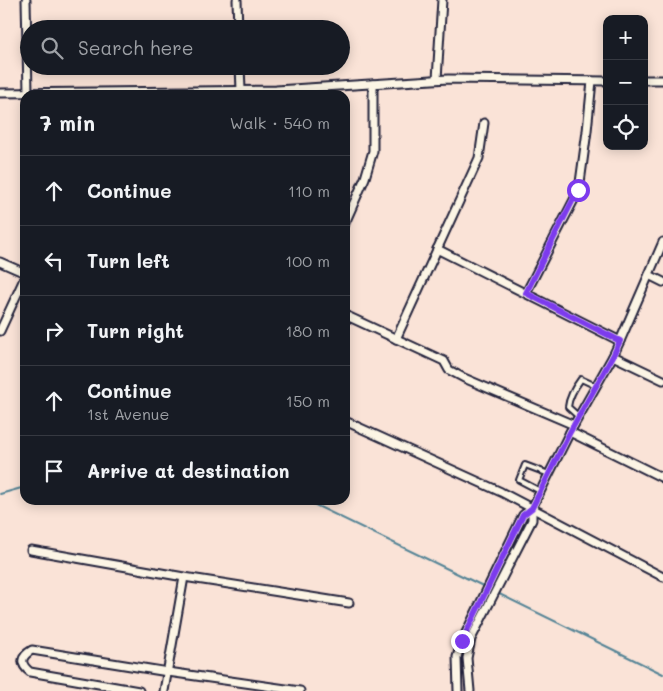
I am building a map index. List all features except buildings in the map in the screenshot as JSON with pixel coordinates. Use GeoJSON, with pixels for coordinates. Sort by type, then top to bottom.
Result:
{"type":"FeatureCollection","features":[{"type":"Feature","properties":{"kind":"street"},"geometry":{"type":"LineString","coordinates":[[26,0],[26,20]]}},
{"type":"Feature","properties":{"kind":"street"},"geometry":{"type":"LineString","coordinates":[[237,0],[238,20]]}},
{"type":"Feature","properties":{"kind":"street"},"geometry":{"type":"LineString","coordinates":[[438,80],[442,0]]}},
{"type":"Feature","properties":{"kind":"street"},"geometry":{"type":"LineString","coordinates":[[28,75],[28,90]]}},
{"type":"Feature","properties":{"kind":"street"},"geometry":{"type":"LineString","coordinates":[[240,75],[241,90]]}},
{"type":"Feature","properties":{"kind":"street"},"geometry":{"type":"LineString","coordinates":[[300,90],[438,80],[603,81]]}},
{"type":"Feature","properties":{"kind":"street"},"geometry":{"type":"LineString","coordinates":[[648,80],[663,80]]}},
{"type":"Feature","properties":{"kind":"street"},"geometry":{"type":"LineString","coordinates":[[526,293],[578,190],[592,81]]}},
{"type":"Feature","properties":{"kind":"street"},"geometry":{"type":"LineString","coordinates":[[350,213],[366,178],[373,151],[373,84]]}},
{"type":"Feature","properties":{"kind":"street"},"geometry":{"type":"LineString","coordinates":[[0,93],[20,92]]}},
{"type":"Feature","properties":{"kind":"street"},"geometry":{"type":"LineString","coordinates":[[396,339],[480,158],[484,123]]}},
{"type":"Feature","properties":{"kind":"street"},"geometry":{"type":"LineString","coordinates":[[458,691],[457,657],[462,641],[474,625],[508,556],[523,515],[532,508],[572,429],[613,356],[663,242]]}},
{"type":"Feature","properties":{"kind":"street"},"geometry":{"type":"LineString","coordinates":[[437,249],[620,341]]}},
{"type":"Feature","properties":{"kind":"street"},"geometry":{"type":"LineString","coordinates":[[0,262],[20,271]]}},
{"type":"Feature","properties":{"kind":"street"},"geometry":{"type":"LineString","coordinates":[[649,275],[663,282]]}},
{"type":"Feature","properties":{"kind":"street"},"geometry":{"type":"LineString","coordinates":[[0,332],[20,288]]}},
{"type":"Feature","properties":{"kind":"street"},"geometry":{"type":"LineString","coordinates":[[350,317],[444,361],[449,370],[572,429],[663,478]]}},
{"type":"Feature","properties":{"kind":"street"},"geometry":{"type":"LineString","coordinates":[[613,356],[663,380]]}},
{"type":"Feature","properties":{"kind":"street"},"geometry":{"type":"LineString","coordinates":[[350,423],[501,492],[663,577]]}},
{"type":"Feature","properties":{"kind":"street"},"geometry":{"type":"LineString","coordinates":[[31,550],[349,603]]}},
{"type":"Feature","properties":{"kind":"street"},"geometry":{"type":"LineString","coordinates":[[164,691],[184,577]]}},
{"type":"Feature","properties":{"kind":"street"},"geometry":{"type":"LineString","coordinates":[[470,691],[467,658],[474,625]]}},
{"type":"Feature","properties":{"kind":"street"},"geometry":{"type":"LineString","coordinates":[[139,691],[30,672],[24,667],[22,661],[26,654],[32,650],[300,691]]}},
{"type":"Feature","properties":{"kind":"lane"},"geometry":{"type":"LineString","coordinates":[[579,417],[568,407],[577,385],[581,379],[596,386]]}},
{"type":"Feature","properties":{"kind":"lane"},"geometry":{"type":"LineString","coordinates":[[540,492],[519,480],[520,473],[525,466],[549,474]]}},
{"type":"Feature","properties":{"kind":"waterway"},"geometry":{"type":"LineString","coordinates":[[0,494],[20,488]]}},
{"type":"Feature","properties":{"kind":"waterway"},"geometry":{"type":"LineString","coordinates":[[315,505],[485,587]]}},
{"type":"Feature","properties":{"kind":"waterway"},"geometry":{"type":"LineString","coordinates":[[489,589],[663,674]]}},
{"type":"Feature","properties":{"kind":"route"},"geometry":{"type":"LineString","coordinates":[[462,641],[523,515],[532,508],[570,432],[620,341],[526,293],[578,190]]}}]}
